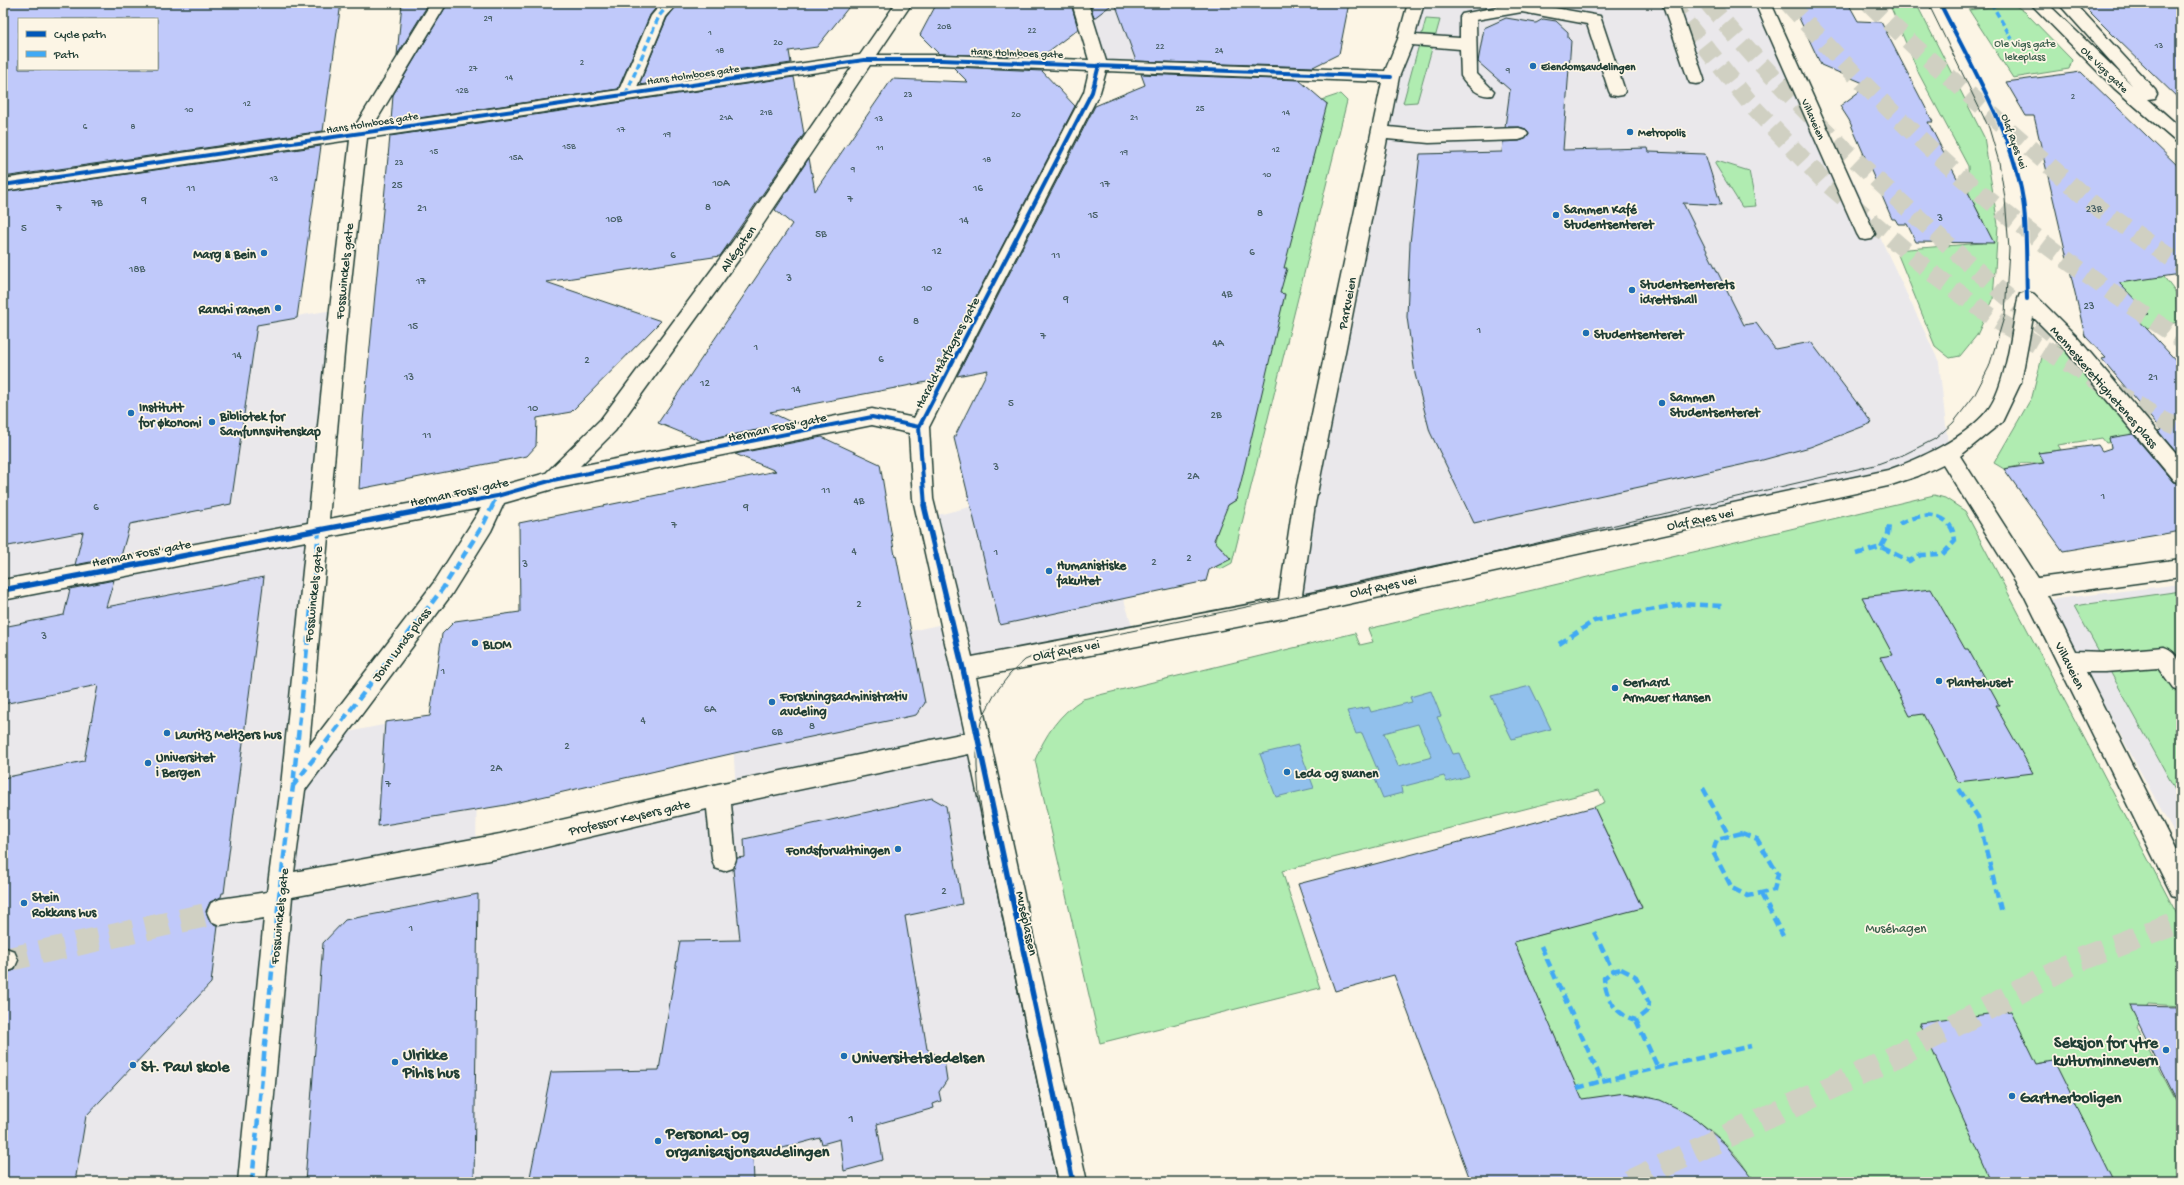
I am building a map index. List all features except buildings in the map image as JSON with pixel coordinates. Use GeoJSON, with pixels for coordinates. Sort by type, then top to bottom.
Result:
{"type":"FeatureCollection","features":[{"type":"Feature","properties":{"kind":"street","name":"Fosswinckels gate"},"geometry":{"type":"LineString","coordinates":[[252,1182],[279,895],[293,786],[339,309],[359,134],[439,3]]}},
{"type":"Feature","properties":{"kind":"street"},"geometry":{"type":"LineString","coordinates":[[626,94],[659,16],[670,3]]}},
{"type":"Feature","properties":{"kind":"street","name":"Allégaten"},"geometry":{"type":"LineString","coordinates":[[552,480],[608,425],[739,246],[904,3]]}},
{"type":"Feature","properties":{"kind":"street"},"geometry":{"type":"LineString","coordinates":[[1080,3],[1099,65]]}},
{"type":"Feature","properties":{"kind":"street","name":"Parkveien"},"geometry":{"type":"LineString","coordinates":[[1289,606],[1304,504],[1379,132],[1391,77],[1406,39],[1416,3]]}},
{"type":"Feature","properties":{"kind":"street"},"geometry":{"type":"LineString","coordinates":[[1670,3],[1696,79]]}},
{"type":"Feature","properties":{"kind":"street","name":"Villaveien"},"geometry":{"type":"LineString","coordinates":[[1763,3],[1866,234]]}},
{"type":"Feature","properties":{"kind":"street","name":"Ole Vigs gate"},"geometry":{"type":"LineString","coordinates":[[2038,3],[2120,84],[2179,134]]}},
{"type":"Feature","properties":{"kind":"street","name":"Ole Vigs gate"},"geometry":{"type":"LineString","coordinates":[[2066,3],[2165,111],[2179,134]]}},
{"type":"Feature","properties":{"kind":"street"},"geometry":{"type":"LineString","coordinates":[[1486,91],[1469,76],[1468,17],[1522,8],[1594,20],[1617,91]]}},
{"type":"Feature","properties":{"kind":"street"},"geometry":{"type":"LineString","coordinates":[[1406,39],[1468,44]]}},
{"type":"Feature","properties":{"kind":"street","name":"Hans Holmboes gate"},"geometry":{"type":"LineString","coordinates":[[3,186],[864,60],[934,60],[1099,65],[1391,77]]}},
{"type":"Feature","properties":{"kind":"street","name":"Harald Hårfagres gate"},"geometry":{"type":"LineString","coordinates":[[963,669],[924,499],[919,427],[1092,92],[1099,65]]}},
{"type":"Feature","properties":{"kind":"street"},"geometry":{"type":"LineString","coordinates":[[1379,132],[1429,137],[1519,134]]}},
{"type":"Feature","properties":{"kind":"street","name":"Olaf Ryes vei"},"geometry":{"type":"LineString","coordinates":[[963,669],[1289,606],[1888,478],[1959,446],[1995,416],[2011,382],[2027,299]]}},
{"type":"Feature","properties":{"kind":"street","name":"Menneskerettighetenes plass"},"geometry":{"type":"LineString","coordinates":[[2027,299],[2069,341],[2181,474]]}},
{"type":"Feature","properties":{"kind":"street","name":"Herman Foss' gate"},"geometry":{"type":"LineString","coordinates":[[3,590],[497,496],[552,480],[735,446],[872,417],[919,427]]}},
{"type":"Feature","properties":{"kind":"street","name":"Villaveien"},"geometry":{"type":"LineString","coordinates":[[1947,452],[2032,588],[2181,886]]}},
{"type":"Feature","properties":{"kind":"street","name":"John Lunds plass"},"geometry":{"type":"LineString","coordinates":[[293,786],[443,588],[483,525],[497,496]]}},
{"type":"Feature","properties":{"kind":"street"},"geometry":{"type":"LineString","coordinates":[[2032,588],[2181,568]]}},
{"type":"Feature","properties":{"kind":"street"},"geometry":{"type":"LineString","coordinates":[[2068,661],[2105,662],[2164,657],[2181,682]]}},
{"type":"Feature","properties":{"kind":"street","name":"Muséplassen"},"geometry":{"type":"LineString","coordinates":[[963,669],[1073,1182]]}},
{"type":"Feature","properties":{"kind":"street","name":"Professor Keysers gate"},"geometry":{"type":"LineString","coordinates":[[220,912],[279,895],[500,846],[718,795],[978,741]]}},
{"type":"Feature","properties":{"kind":"street"},"geometry":{"type":"LineString","coordinates":[[718,795],[724,859]]}},
{"type":"Feature","properties":{"kind":"shaded area"},"geometry":{"type":"Polygon","coordinates":[[[1080,3],[1215,3],[1212,73],[1099,65],[1080,3]]]}},
{"type":"Feature","properties":{"kind":"shaded area"},"geometry":{"type":"Polygon","coordinates":[[[1416,3],[1750,3],[1761,14],[1852,178],[1939,362],[1948,445],[1888,478],[1349,593],[1290,597],[1343,317],[1416,3]]]}},
{"type":"Feature","properties":{"kind":"shaded area","name":"Universitet i Bergen"},"geometry":{"type":"Polygon","coordinates":[[[339,309],[293,786],[348,732],[478,706],[476,851],[736,794],[729,671],[961,620],[938,515],[1084,478],[1137,640],[963,669],[1073,1182],[3,1182],[3,405],[14,363],[339,309]]]}},
{"type":"Feature","properties":{"kind":"shaded area"},"geometry":{"type":"Polygon","coordinates":[[[2181,584],[2181,846],[2047,600],[2181,584]]]}},
{"type":"Feature","properties":{"kind":"green space"},"geometry":{"type":"Polygon","coordinates":[[[1889,3],[1916,3],[1984,137],[1998,225],[1993,300],[1977,335],[1960,356],[1950,358],[1935,346],[1896,250],[1982,243],[1983,221],[1969,194],[1968,166],[1919,74],[1889,3]]]}},
{"type":"Feature","properties":{"kind":"green space","name":"Ole Vigs gate lekeplass"},"geometry":{"type":"Polygon","coordinates":[[[2013,4],[2025,12],[2072,60],[2069,69],[2013,78],[1969,10],[2013,4]]]}},
{"type":"Feature","properties":{"kind":"green space"},"geometry":{"type":"Polygon","coordinates":[[[1426,19],[1440,20],[1417,102],[1403,103],[1426,19]]]}},
{"type":"Feature","properties":{"kind":"green space"},"geometry":{"type":"Polygon","coordinates":[[[1340,94],[1347,101],[1232,563],[1221,569],[1214,567],[1221,564],[1224,551],[1221,547],[1214,545],[1224,505],[1227,506],[1236,500],[1241,482],[1236,476],[1285,295],[1279,293],[1287,269],[1282,268],[1312,162],[1324,106],[1328,104],[1322,100],[1340,94]]]}},
{"type":"Feature","properties":{"kind":"green space"},"geometry":{"type":"Polygon","coordinates":[[[1717,161],[1749,171],[1756,206],[1742,207],[1715,164],[1717,161]]]}},
{"type":"Feature","properties":{"kind":"green space"},"geometry":{"type":"Polygon","coordinates":[[[2145,252],[2176,293],[2178,322],[2133,332],[2122,321],[2149,314],[2081,254],[2145,252]]]}},
{"type":"Feature","properties":{"kind":"green space"},"geometry":{"type":"Polygon","coordinates":[[[2052,344],[2063,349],[2075,359],[2149,447],[2136,449],[2129,440],[2106,443],[2102,438],[2058,445],[2061,450],[2038,453],[2044,463],[2020,463],[2019,466],[2004,469],[1994,463],[2032,397],[2042,357],[2052,344]]]}},
{"type":"Feature","properties":{"kind":"green space","name":"Muséhagen"},"geometry":{"type":"Polygon","coordinates":[[[1934,495],[1945,498],[1965,511],[2181,922],[2181,1006],[2148,1004],[2137,1027],[2181,1110],[2181,1182],[1753,1182],[1744,1166],[1732,1151],[1699,1122],[1681,1110],[1661,1101],[1643,1096],[1625,1094],[1604,1096],[1582,1101],[1514,942],[1642,907],[1594,807],[1605,802],[1599,790],[1282,871],[1320,988],[1100,1043],[1035,760],[1043,742],[1054,725],[1067,711],[1083,699],[1355,633],[1360,645],[1373,642],[1368,629],[1934,495]]]}},
{"type":"Feature","properties":{"kind":"green space"},"geometry":{"type":"Polygon","coordinates":[[[2181,591],[2181,800],[2074,606],[2181,591]]]}},
{"type":"Feature","properties":{"kind":"water"},"geometry":{"type":"Polygon","coordinates":[[[1530,686],[1551,729],[1512,739],[1491,696],[1530,686]]]}},
{"type":"Feature","properties":{"kind":"water"},"geometry":{"type":"Polygon","coordinates":[[[1431,691],[1441,716],[1437,717],[1453,754],[1459,753],[1469,776],[1447,782],[1444,776],[1401,787],[1402,793],[1383,798],[1372,772],[1378,771],[1362,733],[1356,734],[1347,711],[1369,707],[1371,712],[1412,702],[1410,697],[1431,691]],[[1418,724],[1384,733],[1398,766],[1432,757],[1418,724]]]}},
{"type":"Feature","properties":{"kind":"water"},"geometry":{"type":"Polygon","coordinates":[[[1298,745],[1314,788],[1276,797],[1260,754],[1298,745]]]}},
{"type":"Feature","properties":{"kind":"tunnel"},"geometry":{"type":"LineString","coordinates":[[1670,3],[1754,108],[1823,180],[1932,273],[1993,318],[2162,420],[2181,428]]}},
{"type":"Feature","properties":{"kind":"tunnel"},"geometry":{"type":"LineString","coordinates":[[1708,3],[1785,90],[1867,171],[1975,269],[2062,341]]}},
{"type":"Feature","properties":{"kind":"tunnel"},"geometry":{"type":"LineString","coordinates":[[1788,3],[1878,98],[1924,143],[1973,187],[2075,266],[2181,339]]}},
{"type":"Feature","properties":{"kind":"tunnel"},"geometry":{"type":"LineString","coordinates":[[1869,3],[1914,46],[2094,205],[2181,265]]}},
{"type":"Feature","properties":{"kind":"tunnel"},"geometry":{"type":"LineString","coordinates":[[5,960],[220,912]]}},
{"type":"Feature","properties":{"kind":"tunnel"},"geometry":{"type":"LineString","coordinates":[[1629,1182],[1879,1065],[2081,959],[2181,921]]}},
{"type":"Feature","properties":{"kind":"tram line"},"geometry":{"type":"LineString","coordinates":[[1058,1182],[990,859],[979,796],[977,740],[982,718],[996,692],[1010,674],[1025,660],[1055,647],[1390,577],[1875,465],[1905,454],[1935,439],[1953,423],[1974,396],[1989,367],[2005,314],[2009,249],[2005,198],[1999,162],[1989,128],[1928,3]]}},
{"type":"Feature","properties":{"kind":"marked path"},"geometry":{"type":"LineString","coordinates":[[626,94],[659,16],[670,3]]}},
{"type":"Feature","properties":{"kind":"marked path"},"geometry":{"type":"LineString","coordinates":[[1991,3],[2012,39]]}},
{"type":"Feature","properties":{"kind":"marked path"},"geometry":{"type":"LineString","coordinates":[[293,786],[443,588],[483,525],[497,496]]}},
{"type":"Feature","properties":{"kind":"marked path"},"geometry":{"type":"LineString","coordinates":[[1899,524],[1907,519],[1920,515],[1935,516],[1942,518],[1947,522],[1952,527],[1955,541],[1940,557]]}},
{"type":"Feature","properties":{"kind":"marked path"},"geometry":{"type":"LineString","coordinates":[[1881,547],[1888,534],[1889,524]]}},
{"type":"Feature","properties":{"kind":"marked path"},"geometry":{"type":"LineString","coordinates":[[252,1182],[280,887],[293,786],[319,530]]}},
{"type":"Feature","properties":{"kind":"marked path"},"geometry":{"type":"LineString","coordinates":[[1856,554],[1881,547],[1909,561],[1921,555],[1938,554]]}},
{"type":"Feature","properties":{"kind":"marked path"},"geometry":{"type":"LineString","coordinates":[[1559,644],[1594,621],[1681,604],[1723,606]]}},
{"type":"Feature","properties":{"kind":"marked path"},"geometry":{"type":"LineString","coordinates":[[1703,788],[1729,836]]}},
{"type":"Feature","properties":{"kind":"marked path"},"geometry":{"type":"LineString","coordinates":[[1959,789],[1978,817],[2002,914]]}},
{"type":"Feature","properties":{"kind":"marked path"},"geometry":{"type":"LineString","coordinates":[[1742,833],[1757,839],[1778,874],[1774,890],[1748,896],[1732,888],[1713,852],[1717,839],[1742,833]]}},
{"type":"Feature","properties":{"kind":"marked path"},"geometry":{"type":"LineString","coordinates":[[1761,894],[1783,936]]}},
{"type":"Feature","properties":{"kind":"marked path"},"geometry":{"type":"LineString","coordinates":[[1594,932],[1613,971]]}},
{"type":"Feature","properties":{"kind":"marked path"},"geometry":{"type":"LineString","coordinates":[[1541,946],[1602,1081],[1751,1046]]}},
{"type":"Feature","properties":{"kind":"marked path"},"geometry":{"type":"LineString","coordinates":[[1621,969],[1635,976],[1649,1003],[1647,1011],[1636,1020],[1617,1011],[1612,1005],[1606,992],[1604,978],[1613,971],[1621,969]]}},
{"type":"Feature","properties":{"kind":"marked path"},"geometry":{"type":"LineString","coordinates":[[1636,1020],[1658,1068]]}},
{"type":"Feature","properties":{"kind":"marked path"},"geometry":{"type":"LineString","coordinates":[[1577,1088],[1602,1081]]}},
{"type":"Feature","properties":{"kind":"cycle path"},"geometry":{"type":"LineString","coordinates":[[1940,3],[2000,124],[2017,173],[2024,207],[2027,299]]}},
{"type":"Feature","properties":{"kind":"cycle path"},"geometry":{"type":"LineString","coordinates":[[3,185],[864,60],[941,60],[1391,77]]}},
{"type":"Feature","properties":{"kind":"cycle path"},"geometry":{"type":"LineString","coordinates":[[1073,1182],[963,669],[923,499],[919,427],[1092,92],[1099,65]]}},
{"type":"Feature","properties":{"kind":"cycle path"},"geometry":{"type":"LineString","coordinates":[[3,590],[497,496],[553,480],[872,417],[919,427]]}},
{"type":"Feature","properties":{"kind":"place","name":"Eiendomsavdelingen"},"geometry":{"type":"Point","coordinates":[1533,66]}},
{"type":"Feature","properties":{"kind":"place","name":"Metropolis"},"geometry":{"type":"Point","coordinates":[1630,132]}},
{"type":"Feature","properties":{"kind":"place","name":"Sammen Kafé Studentsenteret"},"geometry":{"type":"Point","coordinates":[1556,215]}},
{"type":"Feature","properties":{"kind":"place","name":"Marg & Bein"},"geometry":{"type":"Point","coordinates":[264,253]}},
{"type":"Feature","properties":{"kind":"place","name":"Studentsenterets idrettshall"},"geometry":{"type":"Point","coordinates":[1632,290]}},
{"type":"Feature","properties":{"kind":"place","name":"Ranchi ramen"},"geometry":{"type":"Point","coordinates":[278,308]}},
{"type":"Feature","properties":{"kind":"place","name":"Studentsenteret"},"geometry":{"type":"Point","coordinates":[1586,333]}},
{"type":"Feature","properties":{"kind":"place","name":"Sammen Studentsenteret"},"geometry":{"type":"Point","coordinates":[1662,403]}},
{"type":"Feature","properties":{"kind":"place","name":"Institutt for økonomi"},"geometry":{"type":"Point","coordinates":[131,413]}},
{"type":"Feature","properties":{"kind":"place","name":"Bibliotek for Samfunnsvitenskap"},"geometry":{"type":"Point","coordinates":[212,422]}},
{"type":"Feature","properties":{"kind":"place","name":"Humanistiske fakultet"},"geometry":{"type":"Point","coordinates":[1049,571]}},
{"type":"Feature","properties":{"kind":"place","name":"BLOM"},"geometry":{"type":"Point","coordinates":[475,643]}},
{"type":"Feature","properties":{"kind":"place","name":"Plantehuset"},"geometry":{"type":"Point","coordinates":[1939,681]}},
{"type":"Feature","properties":{"kind":"place","name":"Gerhard Armauer Hansen"},"geometry":{"type":"Point","coordinates":[1615,688]}},
{"type":"Feature","properties":{"kind":"place","name":"Forskningsadministrativ avdeling"},"geometry":{"type":"Point","coordinates":[772,702]}},
{"type":"Feature","properties":{"kind":"place","name":"Lauritz Meltzers hus"},"geometry":{"type":"Point","coordinates":[167,733]}},
{"type":"Feature","properties":{"kind":"place","name":"Universitet i Bergen"},"geometry":{"type":"Point","coordinates":[148,763]}},
{"type":"Feature","properties":{"kind":"place","name":"Leda og svanen"},"geometry":{"type":"Point","coordinates":[1287,772]}},
{"type":"Feature","properties":{"kind":"place","name":"Fondsforvaltningen"},"geometry":{"type":"Point","coordinates":[898,849]}},
{"type":"Feature","properties":{"kind":"place","name":"Stein Rokkans hus"},"geometry":{"type":"Point","coordinates":[24,903]}},
{"type":"Feature","properties":{"kind":"place","name":"Seksjon for ytre kulturminnevern"},"geometry":{"type":"Point","coordinates":[2166,1050]}},
{"type":"Feature","properties":{"kind":"place","name":"Universitetsledelsen"},"geometry":{"type":"Point","coordinates":[844,1056]}},
{"type":"Feature","properties":{"kind":"place","name":"Ulrikke Pihls hus"},"geometry":{"type":"Point","coordinates":[395,1062]}},
{"type":"Feature","properties":{"kind":"place","name":"St. Paul skole"},"geometry":{"type":"Point","coordinates":[133,1065]}},
{"type":"Feature","properties":{"kind":"place","name":"Gartnerboligen"},"geometry":{"type":"Point","coordinates":[2012,1096]}},
{"type":"Feature","properties":{"kind":"place","name":"Personal- og organisasjonsavdelingen"},"geometry":{"type":"Point","coordinates":[658,1141]}}]}
